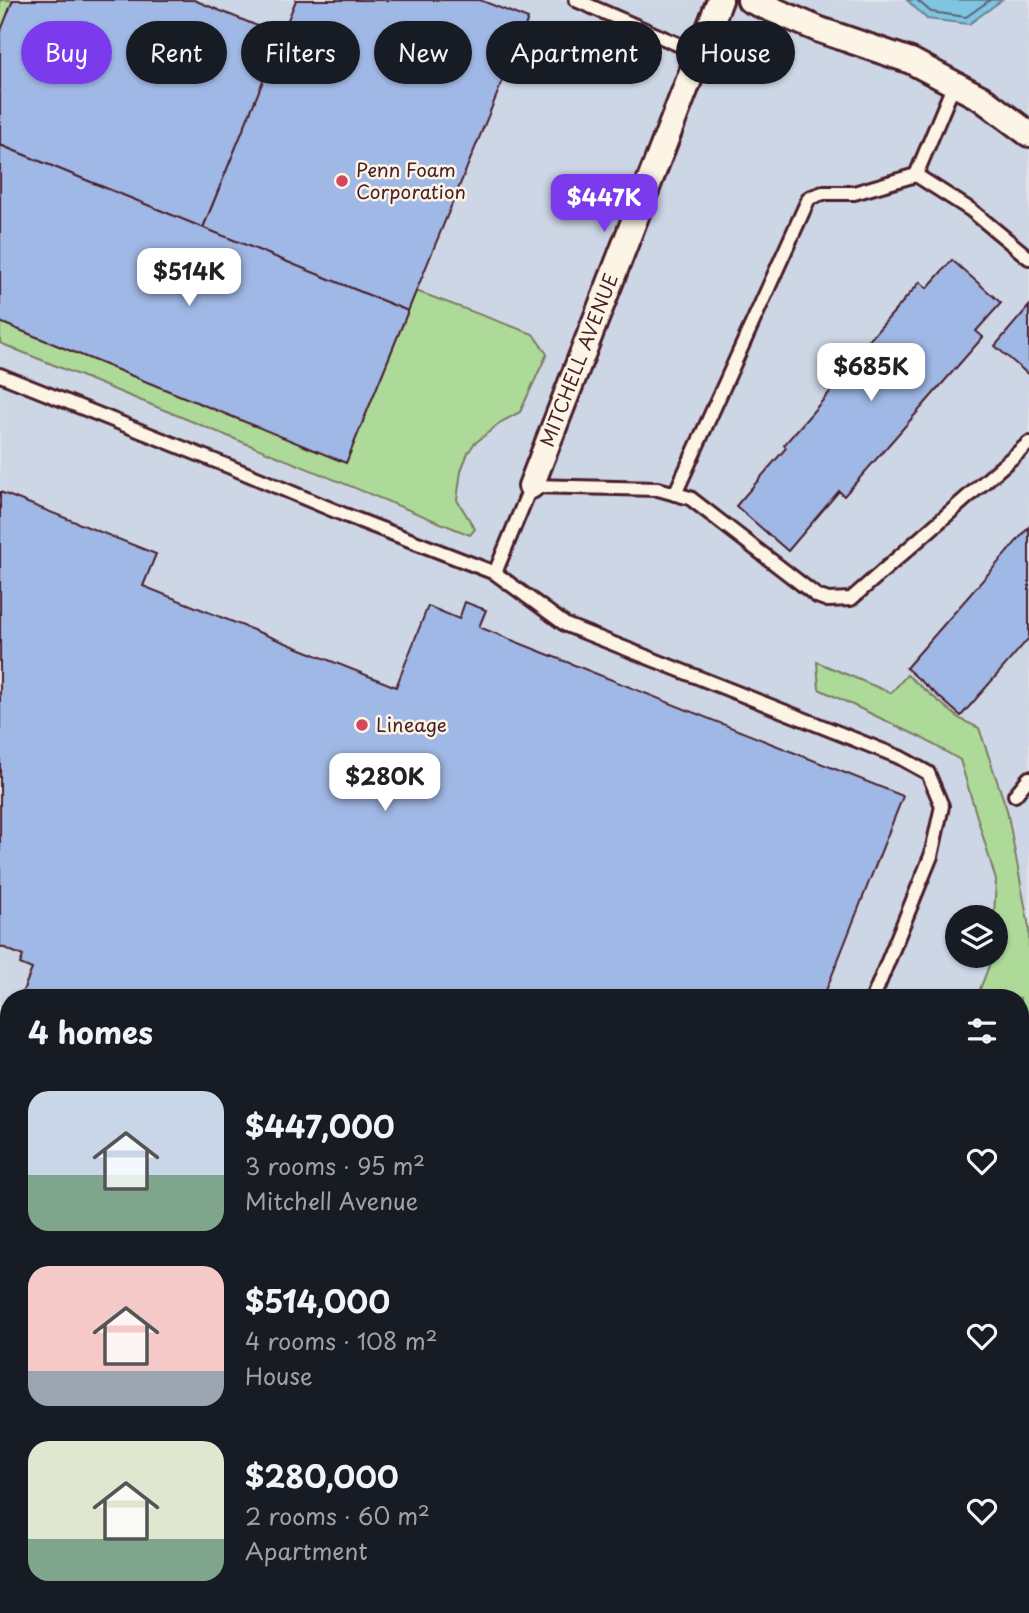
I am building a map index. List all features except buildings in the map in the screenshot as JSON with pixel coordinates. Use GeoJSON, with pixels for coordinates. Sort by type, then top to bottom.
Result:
{"type":"FeatureCollection","features":[{"type":"Feature","properties":{"kind":"street","name":"MITCHELL AVENUE"},"geometry":{"type":"LineString","coordinates":[[711,21],[720,0]]}},
{"type":"Feature","properties":{"kind":"street"},"geometry":{"type":"LineString","coordinates":[[750,0],[821,30],[911,61],[981,98],[1029,134]]}},
{"type":"Feature","properties":{"kind":"street","name":"MITCHELL AVENUE"},"geometry":{"type":"LineString","coordinates":[[531,486],[686,84]]}},
{"type":"Feature","properties":{"kind":"lane"},"geometry":{"type":"LineString","coordinates":[[576,0],[676,43]]}},
{"type":"Feature","properties":{"kind":"lane"},"geometry":{"type":"LineString","coordinates":[[916,175],[954,84]]}},
{"type":"Feature","properties":{"kind":"lane"},"geometry":{"type":"LineString","coordinates":[[675,494],[808,198],[823,193],[854,193],[916,175],[971,211],[1029,258]]}},
{"type":"Feature","properties":{"kind":"lane"},"geometry":{"type":"LineString","coordinates":[[0,375],[495,573],[566,625],[899,757],[928,773],[942,806],[931,856],[877,989]]}},
{"type":"Feature","properties":{"kind":"lane"},"geometry":{"type":"LineString","coordinates":[[495,573],[531,486],[659,489],[690,498],[817,596],[828,600],[851,599],[1029,443]]}},
{"type":"Feature","properties":{"kind":"lane"},"geometry":{"type":"LineString","coordinates":[[1015,795],[1029,778]]}},
{"type":"Feature","properties":{"kind":"shaded area"},"geometry":{"type":"Polygon","coordinates":[[[0,0],[1029,0],[1029,989],[0,989],[0,0]]]}},
{"type":"Feature","properties":{"kind":"green space"},"geometry":{"type":"Polygon","coordinates":[[[0,0],[13,0],[0,33],[0,0]]]}},
{"type":"Feature","properties":{"kind":"green space"},"geometry":{"type":"Polygon","coordinates":[[[416,291],[533,334],[547,354],[520,412],[501,422],[474,444],[468,453],[461,471],[457,500],[475,529],[470,535],[0,343],[0,322],[346,463],[416,291]]]}},
{"type":"Feature","properties":{"kind":"green space"},"geometry":{"type":"Polygon","coordinates":[[[817,662],[891,693],[907,675],[960,719],[979,728],[1007,810],[1029,927],[1029,989],[980,989],[988,968],[1008,968],[1008,905],[995,905],[996,880],[960,760],[920,737],[819,689],[817,662]]]}},
{"type":"Feature","properties":{"kind":"water"},"geometry":{"type":"Polygon","coordinates":[[[907,0],[1002,0],[969,24],[927,19],[907,0]]]}},
{"type":"Feature","properties":{"kind":"place","name":"Penn Foam Corporation"},"geometry":{"type":"Point","coordinates":[342,181]}},
{"type":"Feature","properties":{"kind":"place","name":"Lineage"},"geometry":{"type":"Point","coordinates":[362,725]}}]}
